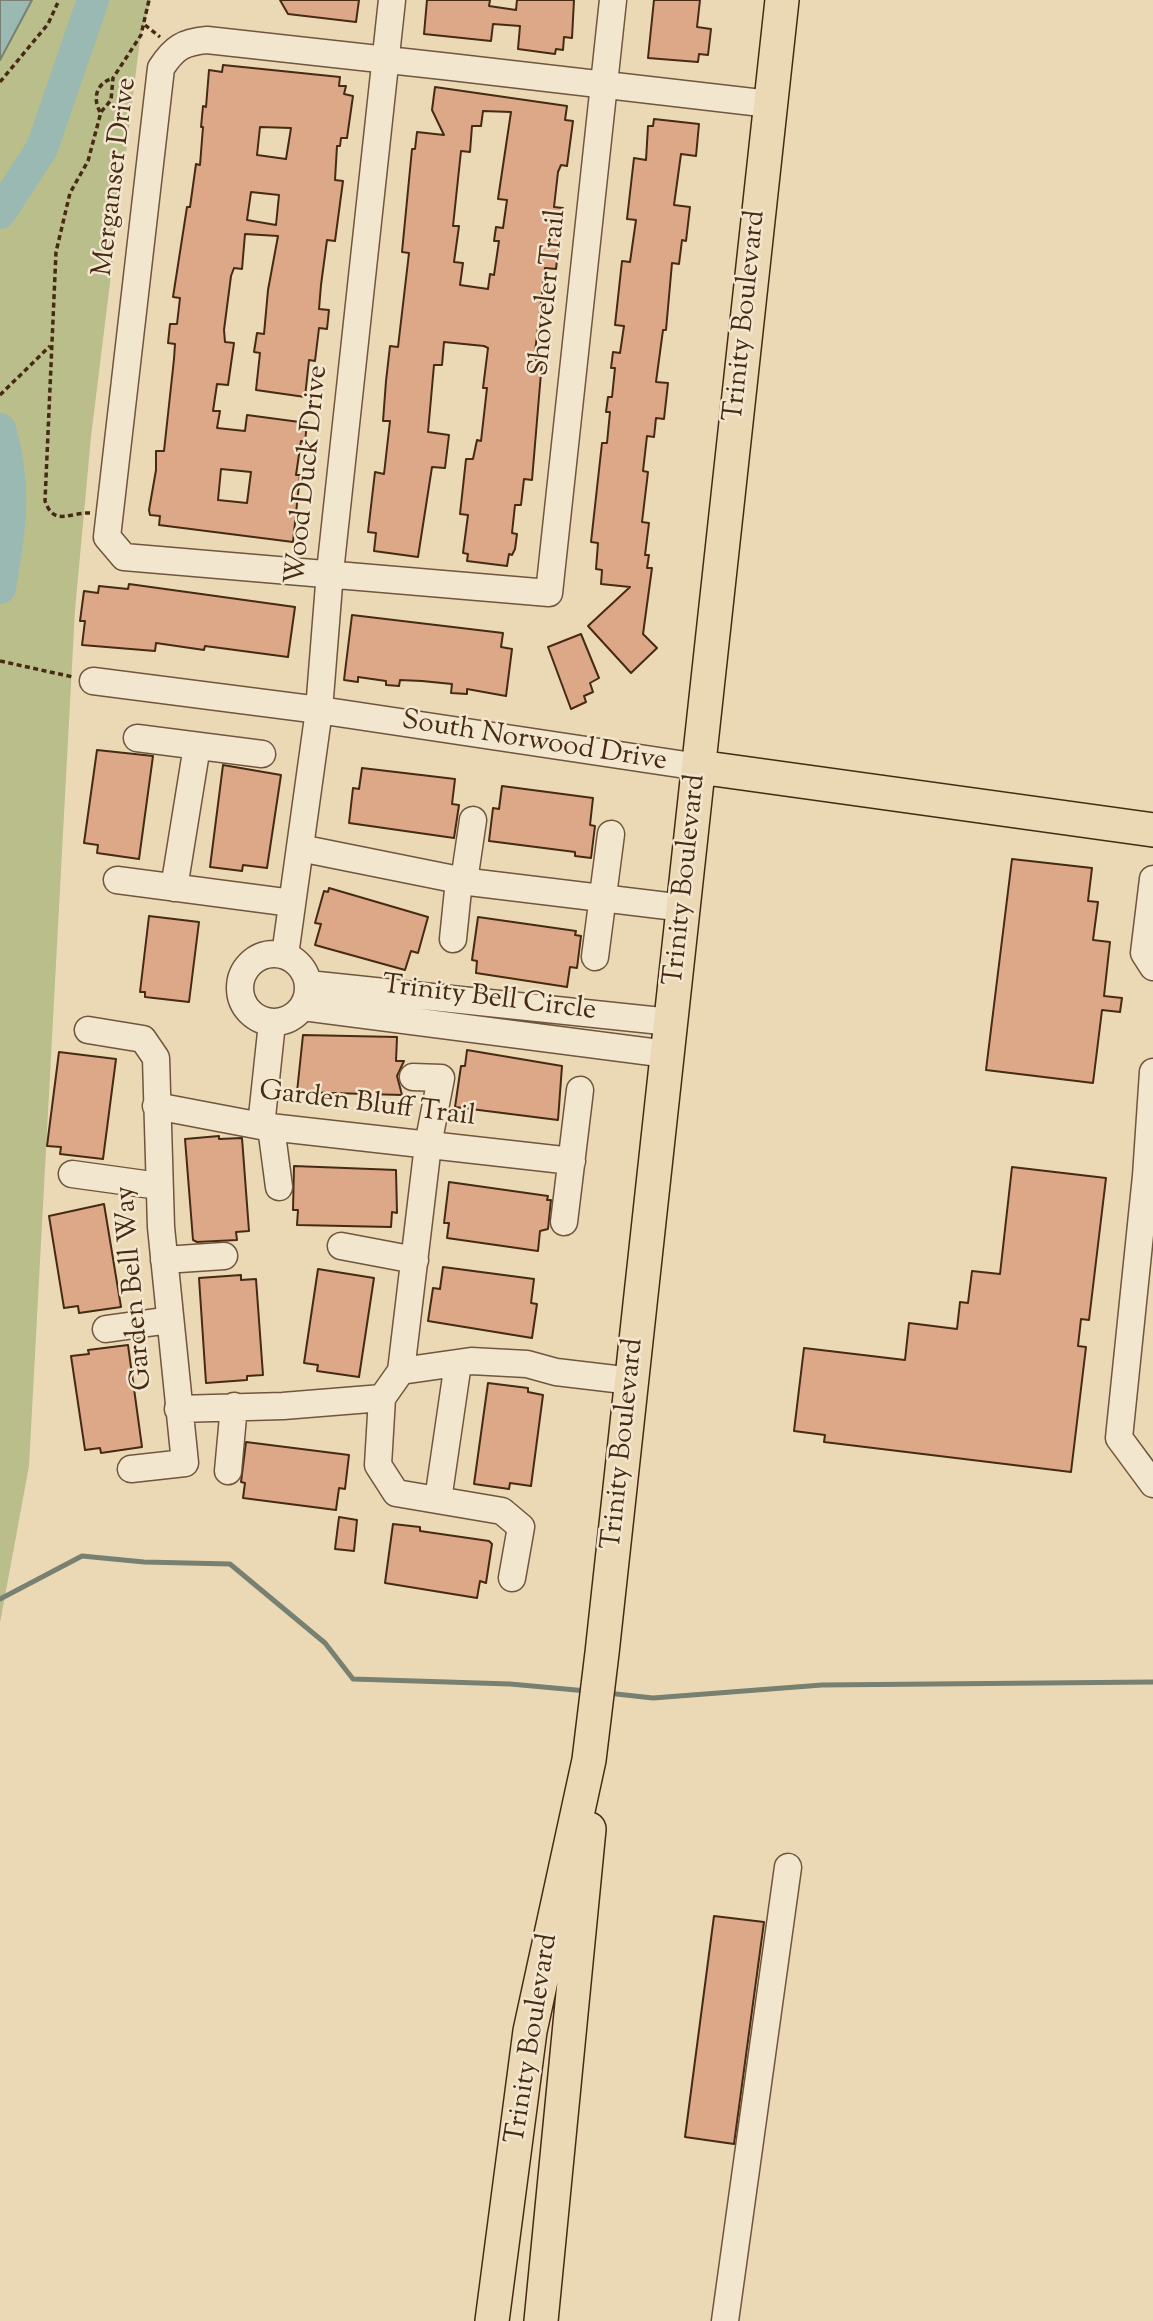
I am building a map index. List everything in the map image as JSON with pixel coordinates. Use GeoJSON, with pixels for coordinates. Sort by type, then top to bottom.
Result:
{"type":"FeatureCollection","features":[{"type":"Feature","properties":{"kind":"main road","name":"Trinity Boulevard"},"geometry":{"type":"LineString","coordinates":[[492,2321],[530,2031],[589,1760],[782,0]]}},
{"type":"Feature","properties":{"kind":"main road","name":"South Norwood Drive"},"geometry":{"type":"LineString","coordinates":[[699,767],[1153,830]]}},
{"type":"Feature","properties":{"kind":"main road","name":"Trinity Boulevard"},"geometry":{"type":"LineString","coordinates":[[541,2321],[583,1911],[589,1830],[589,1760]]}},
{"type":"Feature","properties":{"kind":"street","name":"Wood Duck Drive"},"geometry":{"type":"LineString","coordinates":[[285,955],[319,710],[330,572],[391,0]]}},
{"type":"Feature","properties":{"kind":"street","name":"Shoveler Trail"},"geometry":{"type":"LineString","coordinates":[[330,572],[549,593],[613,0]]}},
{"type":"Feature","properties":{"kind":"street","name":"Merganser Drive"},"geometry":{"type":"LineString","coordinates":[[108,526],[162,68],[173,50],[186,42],[207,40],[770,104]]}},
{"type":"Feature","properties":{"kind":"street"},"geometry":{"type":"LineString","coordinates":[[108,526],[124,558],[330,572]]}},
{"type":"Feature","properties":{"kind":"street","name":"South Norwood Drive"},"geometry":{"type":"LineString","coordinates":[[93,681],[319,710],[699,767]]}},
{"type":"Feature","properties":{"kind":"street"},"geometry":{"type":"LineString","coordinates":[[137,738],[262,754]]}},
{"type":"Feature","properties":{"kind":"street"},"geometry":{"type":"LineString","coordinates":[[174,887],[197,746]]}},
{"type":"Feature","properties":{"kind":"street"},"geometry":{"type":"LineString","coordinates":[[453,939],[473,820]]}},
{"type":"Feature","properties":{"kind":"street"},"geometry":{"type":"LineString","coordinates":[[595,957],[611,834]]}},
{"type":"Feature","properties":{"kind":"street"},"geometry":{"type":"LineString","coordinates":[[300,848],[461,880],[684,908]]}},
{"type":"Feature","properties":{"kind":"street"},"geometry":{"type":"LineString","coordinates":[[1153,879],[1144,953],[1153,967]]}},
{"type":"Feature","properties":{"kind":"street"},"geometry":{"type":"LineString","coordinates":[[117,880],[292,903]]}},
{"type":"Feature","properties":{"kind":"street"},"geometry":{"type":"LineString","coordinates":[[263,955],[285,955],[302,967],[306,995],[285,1021],[272,1023],[249,1012],[242,1001],[240,988],[243,974],[251,962],[263,955]]}},
{"type":"Feature","properties":{"kind":"street","name":"Trinity Bell Circle"},"geometry":{"type":"LineString","coordinates":[[306,995],[669,1038]]}},
{"type":"Feature","properties":{"kind":"street"},"geometry":{"type":"LineString","coordinates":[[272,1023],[266,1126],[279,1187]]}},
{"type":"Feature","properties":{"kind":"street","name":"Garden Bell Way"},"geometry":{"type":"LineString","coordinates":[[88,1030],[143,1040],[156,1058],[164,1260],[185,1464],[131,1469]]}},
{"type":"Feature","properties":{"kind":"street"},"geometry":{"type":"LineString","coordinates":[[1153,1072],[1146,1176],[1119,1438],[1153,1484]]}},
{"type":"Feature","properties":{"kind":"street"},"geometry":{"type":"LineString","coordinates":[[413,1077],[441,1078],[428,1145],[401,1371],[382,1398],[377,1465],[396,1493],[502,1511],[521,1527],[512,1578]]}},
{"type":"Feature","properties":{"kind":"street"},"geometry":{"type":"LineString","coordinates":[[564,1222],[580,1090]]}},
{"type":"Feature","properties":{"kind":"street","name":"Garden Bluff Trail"},"geometry":{"type":"LineString","coordinates":[[156,1106],[266,1126],[572,1161]]}},
{"type":"Feature","properties":{"kind":"street"},"geometry":{"type":"LineString","coordinates":[[72,1174],[159,1186]]}},
{"type":"Feature","properties":{"kind":"street"},"geometry":{"type":"LineString","coordinates":[[341,1245],[415,1260]]}},
{"type":"Feature","properties":{"kind":"street"},"geometry":{"type":"LineString","coordinates":[[164,1260],[224,1256]]}},
{"type":"Feature","properties":{"kind":"street"},"geometry":{"type":"LineString","coordinates":[[106,1329],[170,1320]]}},
{"type":"Feature","properties":{"kind":"street"},"geometry":{"type":"LineString","coordinates":[[438,1500],[458,1363]]}},
{"type":"Feature","properties":{"kind":"street"},"geometry":{"type":"LineString","coordinates":[[401,1371],[458,1363],[527,1364],[556,1372],[632,1381]]}},
{"type":"Feature","properties":{"kind":"street"},"geometry":{"type":"LineString","coordinates":[[178,1409],[283,1406],[382,1398]]}},
{"type":"Feature","properties":{"kind":"street"},"geometry":{"type":"LineString","coordinates":[[228,1471],[234,1406]]}},
{"type":"Feature","properties":{"kind":"street"},"geometry":{"type":"LineString","coordinates":[[725,2321],[788,1867]]}},
{"type":"Feature","properties":{"kind":"path"},"geometry":{"type":"LineString","coordinates":[[0,82],[48,24],[58,0]]}},
{"type":"Feature","properties":{"kind":"path"},"geometry":{"type":"LineString","coordinates":[[101,112],[95,98],[99,88],[113,78],[141,35],[149,0]]}},
{"type":"Feature","properties":{"kind":"path"},"geometry":{"type":"LineString","coordinates":[[108,526],[78,513],[60,517],[48,508],[45,500],[49,464],[46,423],[56,252],[70,193],[88,161],[101,112],[111,100],[113,78]]}},
{"type":"Feature","properties":{"kind":"path"},"geometry":{"type":"LineString","coordinates":[[0,395],[50,346]]}},
{"type":"Feature","properties":{"kind":"path"},"geometry":{"type":"LineString","coordinates":[[0,661],[93,681]]}},
{"type":"Feature","properties":{"kind":"green space"},"geometry":{"type":"Polygon","coordinates":[[[0,0],[151,0],[140,39],[91,437],[75,610],[29,1466],[0,1623],[0,0]]]}},
{"type":"Feature","properties":{"kind":"water"},"geometry":{"type":"Polygon","coordinates":[[[0,0],[32,0],[0,60],[0,0]]]}},
{"type":"Feature","properties":{"kind":"building"},"geometry":{"type":"Polygon","coordinates":[[[280,0],[359,0],[356,22],[288,14],[280,0]]]}},
{"type":"Feature","properties":{"kind":"building"},"geometry":{"type":"Polygon","coordinates":[[[427,0],[490,0],[489,6],[516,10],[517,0],[574,0],[572,38],[564,37],[563,50],[556,49],[555,54],[518,49],[520,26],[493,24],[491,41],[424,34],[427,0]]]}},
{"type":"Feature","properties":{"kind":"building"},"geometry":{"type":"Polygon","coordinates":[[[654,0],[700,0],[697,27],[711,29],[708,55],[699,54],[698,62],[648,58],[654,0]]]}},
{"type":"Feature","properties":{"kind":"building"},"geometry":{"type":"Polygon","coordinates":[[[223,65],[340,77],[339,86],[346,86],[344,94],[353,96],[347,138],[341,138],[340,146],[337,146],[335,180],[343,181],[335,241],[327,240],[321,285],[319,309],[329,310],[327,329],[319,328],[315,361],[309,360],[305,397],[256,390],[260,353],[254,352],[257,333],[264,334],[268,290],[278,236],[245,234],[242,269],[234,268],[231,276],[224,330],[225,342],[234,343],[228,385],[217,384],[213,411],[220,411],[217,428],[245,431],[247,415],[307,423],[305,442],[301,441],[296,475],[300,475],[293,542],[159,525],[160,516],[150,515],[149,510],[156,470],[156,451],[164,451],[175,344],[168,343],[170,324],[177,324],[180,298],[173,297],[187,207],[190,207],[196,164],[200,165],[201,127],[203,106],[206,107],[209,70],[222,72],[223,65]],[[260,127],[257,155],[286,159],[291,128],[260,127]],[[251,192],[247,220],[276,225],[279,195],[251,192]],[[221,469],[218,500],[247,503],[251,472],[221,469]]]}},
{"type":"Feature","properties":{"kind":"building"},"geometry":{"type":"Polygon","coordinates":[[[435,87],[567,106],[565,120],[573,121],[567,166],[561,165],[558,172],[554,207],[563,208],[556,269],[545,268],[534,360],[542,361],[532,480],[524,479],[521,505],[515,505],[512,533],[517,534],[515,549],[512,555],[509,554],[507,566],[467,561],[468,554],[463,553],[468,515],[460,514],[466,459],[473,459],[477,440],[481,441],[487,388],[483,388],[488,348],[484,346],[444,342],[442,365],[434,365],[428,432],[449,435],[445,468],[432,467],[418,557],[374,551],[376,533],[368,532],[375,472],[384,474],[390,421],[383,421],[386,381],[390,346],[398,347],[409,253],[402,252],[412,149],[415,149],[417,132],[444,135],[432,110],[435,87]],[[483,111],[481,126],[472,126],[470,152],[461,151],[453,226],[459,226],[454,262],[463,263],[460,285],[488,289],[490,274],[494,275],[499,241],[494,241],[496,227],[503,228],[507,200],[498,199],[511,112],[483,111]]]}},
{"type":"Feature","properties":{"kind":"building"},"geometry":{"type":"Polygon","coordinates":[[[654,119],[699,124],[696,156],[681,154],[674,205],[690,207],[686,241],[682,240],[679,264],[672,263],[666,330],[663,330],[656,382],[668,383],[664,419],[656,418],[654,437],[647,436],[643,471],[648,472],[642,522],[649,523],[645,555],[649,555],[647,568],[652,568],[643,634],[657,648],[631,673],[588,626],[630,587],[601,584],[602,570],[596,569],[598,543],[591,542],[602,443],[607,443],[610,412],[606,412],[608,397],[612,397],[615,368],[611,368],[613,352],[620,353],[624,326],[615,325],[622,261],[630,262],[636,220],[627,219],[634,158],[646,160],[648,126],[653,126],[654,119]]]}},
{"type":"Feature","properties":{"kind":"building"},"geometry":{"type":"Polygon","coordinates":[[[129,584],[295,607],[288,657],[205,646],[204,650],[156,643],[155,651],[82,645],[85,621],[80,621],[84,591],[98,593],[99,586],[128,589],[129,584]]]}},
{"type":"Feature","properties":{"kind":"building"},"geometry":{"type":"Polygon","coordinates":[[[352,615],[503,633],[501,647],[512,649],[506,696],[467,689],[467,694],[451,693],[452,684],[422,681],[400,680],[399,686],[358,677],[358,682],[344,680],[352,615]]]}},
{"type":"Feature","properties":{"kind":"building"},"geometry":{"type":"Polygon","coordinates":[[[581,634],[599,678],[590,683],[593,692],[584,696],[586,702],[571,709],[548,647],[581,634]]]}},
{"type":"Feature","properties":{"kind":"building"},"geometry":{"type":"Polygon","coordinates":[[[97,750],[153,756],[139,859],[97,853],[98,845],[84,843],[97,750]]]}},
{"type":"Feature","properties":{"kind":"building"},"geometry":{"type":"Polygon","coordinates":[[[223,765],[281,775],[267,868],[243,865],[242,871],[210,867],[223,765]]]}},
{"type":"Feature","properties":{"kind":"building"},"geometry":{"type":"Polygon","coordinates":[[[362,768],[455,779],[452,804],[459,805],[454,838],[349,823],[353,788],[359,789],[362,768]]]}},
{"type":"Feature","properties":{"kind":"building"},"geometry":{"type":"Polygon","coordinates":[[[502,786],[593,798],[590,825],[595,826],[591,858],[575,856],[575,852],[489,841],[493,808],[499,809],[502,786]]]}},
{"type":"Feature","properties":{"kind":"building"},"geometry":{"type":"Polygon","coordinates":[[[1012,859],[1092,868],[1088,901],[1098,902],[1093,940],[1110,942],[1104,996],[1122,998],[1120,1012],[1102,1010],[1093,1083],[986,1070],[1012,859]]]}},
{"type":"Feature","properties":{"kind":"building"},"geometry":{"type":"Polygon","coordinates":[[[329,888],[428,917],[418,953],[411,951],[405,970],[315,945],[321,924],[315,923],[324,891],[328,892],[329,888]]]}},
{"type":"Feature","properties":{"kind":"building"},"geometry":{"type":"Polygon","coordinates":[[[149,916],[199,922],[189,1002],[145,997],[145,992],[140,992],[149,916]]]}},
{"type":"Feature","properties":{"kind":"building"},"geometry":{"type":"Polygon","coordinates":[[[478,917],[576,931],[575,935],[581,936],[577,968],[570,967],[567,987],[476,973],[477,961],[472,960],[478,917]]]}},
{"type":"Feature","properties":{"kind":"building"},"geometry":{"type":"Polygon","coordinates":[[[303,1035],[397,1037],[396,1061],[404,1061],[397,1076],[402,1095],[297,1092],[303,1035]]]}},
{"type":"Feature","properties":{"kind":"building"},"geometry":{"type":"Polygon","coordinates":[[[467,1050],[562,1066],[558,1120],[455,1107],[461,1066],[465,1066],[467,1050]]]}},
{"type":"Feature","properties":{"kind":"building"},"geometry":{"type":"Polygon","coordinates":[[[59,1052],[116,1059],[103,1159],[60,1154],[61,1147],[47,1146],[59,1052]]]}},
{"type":"Feature","properties":{"kind":"building"},"geometry":{"type":"Polygon","coordinates":[[[219,1136],[219,1139],[242,1138],[249,1231],[236,1232],[237,1240],[197,1242],[193,1240],[185,1139],[219,1136]]]}},
{"type":"Feature","properties":{"kind":"building"},"geometry":{"type":"Polygon","coordinates":[[[294,1166],[396,1170],[397,1213],[392,1212],[391,1227],[297,1225],[298,1210],[293,1210],[294,1166]]]}},
{"type":"Feature","properties":{"kind":"building"},"geometry":{"type":"Polygon","coordinates":[[[1012,1167],[1106,1178],[1089,1320],[1081,1319],[1078,1346],[1086,1347],[1071,1472],[824,1442],[825,1435],[794,1431],[804,1348],[905,1360],[909,1323],[957,1329],[960,1302],[968,1303],[972,1271],[1000,1274],[1012,1167]]]}},
{"type":"Feature","properties":{"kind":"building"},"geometry":{"type":"Polygon","coordinates":[[[449,1182],[548,1196],[547,1200],[551,1200],[548,1229],[540,1231],[538,1251],[447,1238],[449,1223],[444,1223],[449,1182]]]}},
{"type":"Feature","properties":{"kind":"building"},"geometry":{"type":"Polygon","coordinates":[[[104,1204],[121,1307],[79,1313],[78,1306],[64,1308],[49,1216],[104,1204]]]}},
{"type":"Feature","properties":{"kind":"building"},"geometry":{"type":"Polygon","coordinates":[[[443,1267],[534,1279],[531,1303],[537,1304],[532,1338],[428,1321],[433,1288],[440,1289],[443,1267]]]}},
{"type":"Feature","properties":{"kind":"building"},"geometry":{"type":"Polygon","coordinates":[[[318,1269],[374,1278],[359,1377],[317,1371],[318,1365],[304,1363],[318,1269]]]}},
{"type":"Feature","properties":{"kind":"building"},"geometry":{"type":"Polygon","coordinates":[[[241,1275],[241,1280],[256,1279],[263,1375],[247,1376],[247,1380],[206,1383],[199,1278],[241,1275]]]}},
{"type":"Feature","properties":{"kind":"building"},"geometry":{"type":"Polygon","coordinates":[[[128,1345],[142,1447],[101,1453],[100,1448],[85,1450],[71,1356],[89,1354],[88,1350],[128,1345]]]}},
{"type":"Feature","properties":{"kind":"building"},"geometry":{"type":"Polygon","coordinates":[[[488,1383],[528,1388],[528,1392],[543,1395],[531,1486],[510,1483],[509,1489],[474,1484],[488,1383]]]}},
{"type":"Feature","properties":{"kind":"building"},"geometry":{"type":"Polygon","coordinates":[[[246,1442],[349,1455],[345,1489],[339,1488],[336,1510],[243,1498],[245,1483],[241,1482],[246,1442]]]}},
{"type":"Feature","properties":{"kind":"building"},"geometry":{"type":"Polygon","coordinates":[[[339,1517],[357,1520],[354,1551],[335,1549],[339,1517]]]}},
{"type":"Feature","properties":{"kind":"building"},"geometry":{"type":"Polygon","coordinates":[[[393,1524],[420,1527],[420,1531],[489,1541],[492,1544],[486,1583],[480,1581],[477,1598],[385,1583],[393,1524]]]}},
{"type":"Feature","properties":{"kind":"building"},"geometry":{"type":"Polygon","coordinates":[[[714,1916],[764,1922],[734,2144],[685,2137],[714,1916]]]}},
{"type":"Feature","properties":{"kind":"waterway"},"geometry":{"type":"LineString","coordinates":[[0,213],[42,148],[93,0]]}},
{"type":"Feature","properties":{"kind":"waterway"},"geometry":{"type":"LineString","coordinates":[[0,429],[9,470],[10,490],[7,547],[0,588]]}},
{"type":"Feature","properties":{"kind":"waterway"},"geometry":{"type":"LineString","coordinates":[[0,1599],[82,1556],[144,1562],[230,1564],[325,1643],[353,1679],[510,1684],[587,1691]]}},
{"type":"Feature","properties":{"kind":"waterway"},"geometry":{"type":"LineString","coordinates":[[607,1693],[653,1698],[822,1685],[1153,1682]]}}]}
